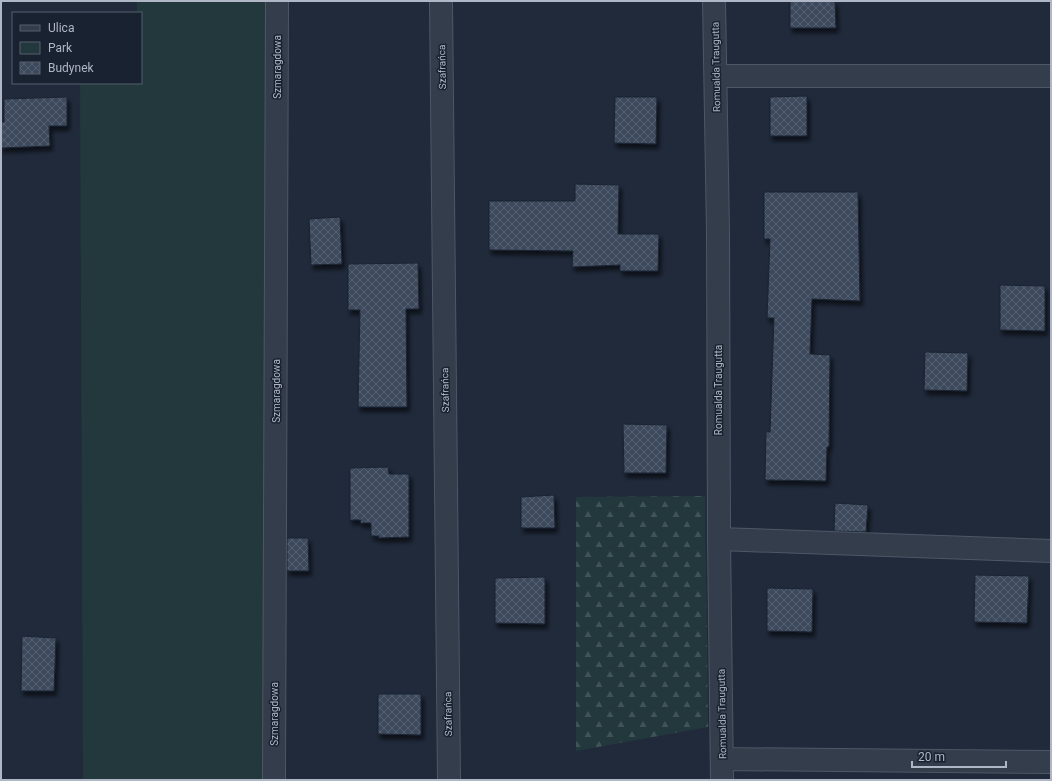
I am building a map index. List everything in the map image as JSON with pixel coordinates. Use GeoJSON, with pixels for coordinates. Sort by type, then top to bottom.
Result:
{"type":"FeatureCollection","features":[{"type":"Feature","properties":{"kind":"street","name":"Szmaragdowa"},"geometry":{"type":"LineString","coordinates":[[274,780],[277,1]]}},
{"type":"Feature","properties":{"kind":"street","name":"Szafrańca"},"geometry":{"type":"LineString","coordinates":[[441,1],[449,780]]}},
{"type":"Feature","properties":{"kind":"street","name":"Romualda Traugutta"},"geometry":{"type":"LineString","coordinates":[[714,1],[718,241],[719,539],[722,770]]}},
{"type":"Feature","properties":{"kind":"street"},"geometry":{"type":"LineString","coordinates":[[716,76],[1051,76]]}},
{"type":"Feature","properties":{"kind":"street"},"geometry":{"type":"LineString","coordinates":[[719,539],[1051,551]]}},
{"type":"Feature","properties":{"kind":"street"},"geometry":{"type":"LineString","coordinates":[[722,770],[1051,762]]}},
{"type":"Feature","properties":{"kind":"green space"},"geometry":{"type":"Polygon","coordinates":[[[137,1],[283,1],[282,780],[83,780],[80,84],[142,84],[142,12],[137,12],[137,1]]]}},
{"type":"Feature","properties":{"kind":"green space"},"geometry":{"type":"Polygon","coordinates":[[[705,496],[708,727],[576,751],[576,497],[705,496]]]}},
{"type":"Feature","properties":{"kind":"building"},"geometry":{"type":"Polygon","coordinates":[[[790,1],[835,1],[836,28],[790,28],[790,1]]]}},
{"type":"Feature","properties":{"kind":"building"},"geometry":{"type":"Polygon","coordinates":[[[807,96],[807,136],[770,136],[770,97],[807,96]]]}},
{"type":"Feature","properties":{"kind":"building"},"geometry":{"type":"Polygon","coordinates":[[[67,97],[67,126],[49,126],[50,146],[1,148],[1,122],[4,122],[4,99],[67,97]]]}},
{"type":"Feature","properties":{"kind":"building"},"geometry":{"type":"Polygon","coordinates":[[[615,97],[657,97],[656,144],[614,143],[615,97]]]}},
{"type":"Feature","properties":{"kind":"building"},"geometry":{"type":"Polygon","coordinates":[[[575,184],[619,185],[618,234],[659,234],[658,271],[620,271],[620,265],[572,267],[573,251],[489,250],[489,201],[575,201],[575,184]]]}},
{"type":"Feature","properties":{"kind":"building"},"geometry":{"type":"Polygon","coordinates":[[[764,192],[858,192],[860,301],[812,299],[810,354],[830,355],[829,447],[827,447],[826,481],[765,480],[766,432],[770,432],[774,318],[767,318],[770,239],[764,239],[764,192]]]}},
{"type":"Feature","properties":{"kind":"building"},"geometry":{"type":"Polygon","coordinates":[[[340,217],[342,264],[311,265],[309,219],[340,217]]]}},
{"type":"Feature","properties":{"kind":"building"},"geometry":{"type":"Polygon","coordinates":[[[418,263],[419,309],[406,309],[407,407],[358,407],[360,310],[348,310],[348,264],[418,263]]]}},
{"type":"Feature","properties":{"kind":"building"},"geometry":{"type":"Polygon","coordinates":[[[1000,285],[1045,286],[1045,331],[1000,330],[1000,285]]]}},
{"type":"Feature","properties":{"kind":"building"},"geometry":{"type":"Polygon","coordinates":[[[925,352],[968,353],[967,391],[924,390],[925,352]]]}},
{"type":"Feature","properties":{"kind":"building"},"geometry":{"type":"Polygon","coordinates":[[[623,424],[667,425],[666,473],[624,473],[623,424]]]}},
{"type":"Feature","properties":{"kind":"building"},"geometry":{"type":"Polygon","coordinates":[[[388,467],[389,474],[409,474],[409,537],[378,538],[379,536],[371,536],[371,523],[360,523],[361,520],[350,520],[350,468],[388,467]]]}},
{"type":"Feature","properties":{"kind":"building"},"geometry":{"type":"Polygon","coordinates":[[[554,495],[555,528],[521,528],[521,497],[554,495]]]}},
{"type":"Feature","properties":{"kind":"building"},"geometry":{"type":"Polygon","coordinates":[[[835,503],[868,505],[866,532],[834,531],[835,503]]]}},
{"type":"Feature","properties":{"kind":"building"},"geometry":{"type":"Polygon","coordinates":[[[287,538],[308,538],[309,571],[287,571],[287,538]]]}},
{"type":"Feature","properties":{"kind":"building"},"geometry":{"type":"Polygon","coordinates":[[[975,575],[1029,576],[1027,623],[974,622],[975,575]]]}},
{"type":"Feature","properties":{"kind":"building"},"geometry":{"type":"Polygon","coordinates":[[[545,577],[545,624],[495,623],[495,578],[545,577]]]}},
{"type":"Feature","properties":{"kind":"building"},"geometry":{"type":"Polygon","coordinates":[[[767,588],[813,589],[812,632],[767,631],[767,588]]]}},
{"type":"Feature","properties":{"kind":"building"},"geometry":{"type":"Polygon","coordinates":[[[22,636],[56,638],[54,691],[21,691],[22,636]]]}},
{"type":"Feature","properties":{"kind":"building"},"geometry":{"type":"Polygon","coordinates":[[[378,694],[421,694],[421,735],[378,734],[378,694]]]}}]}
